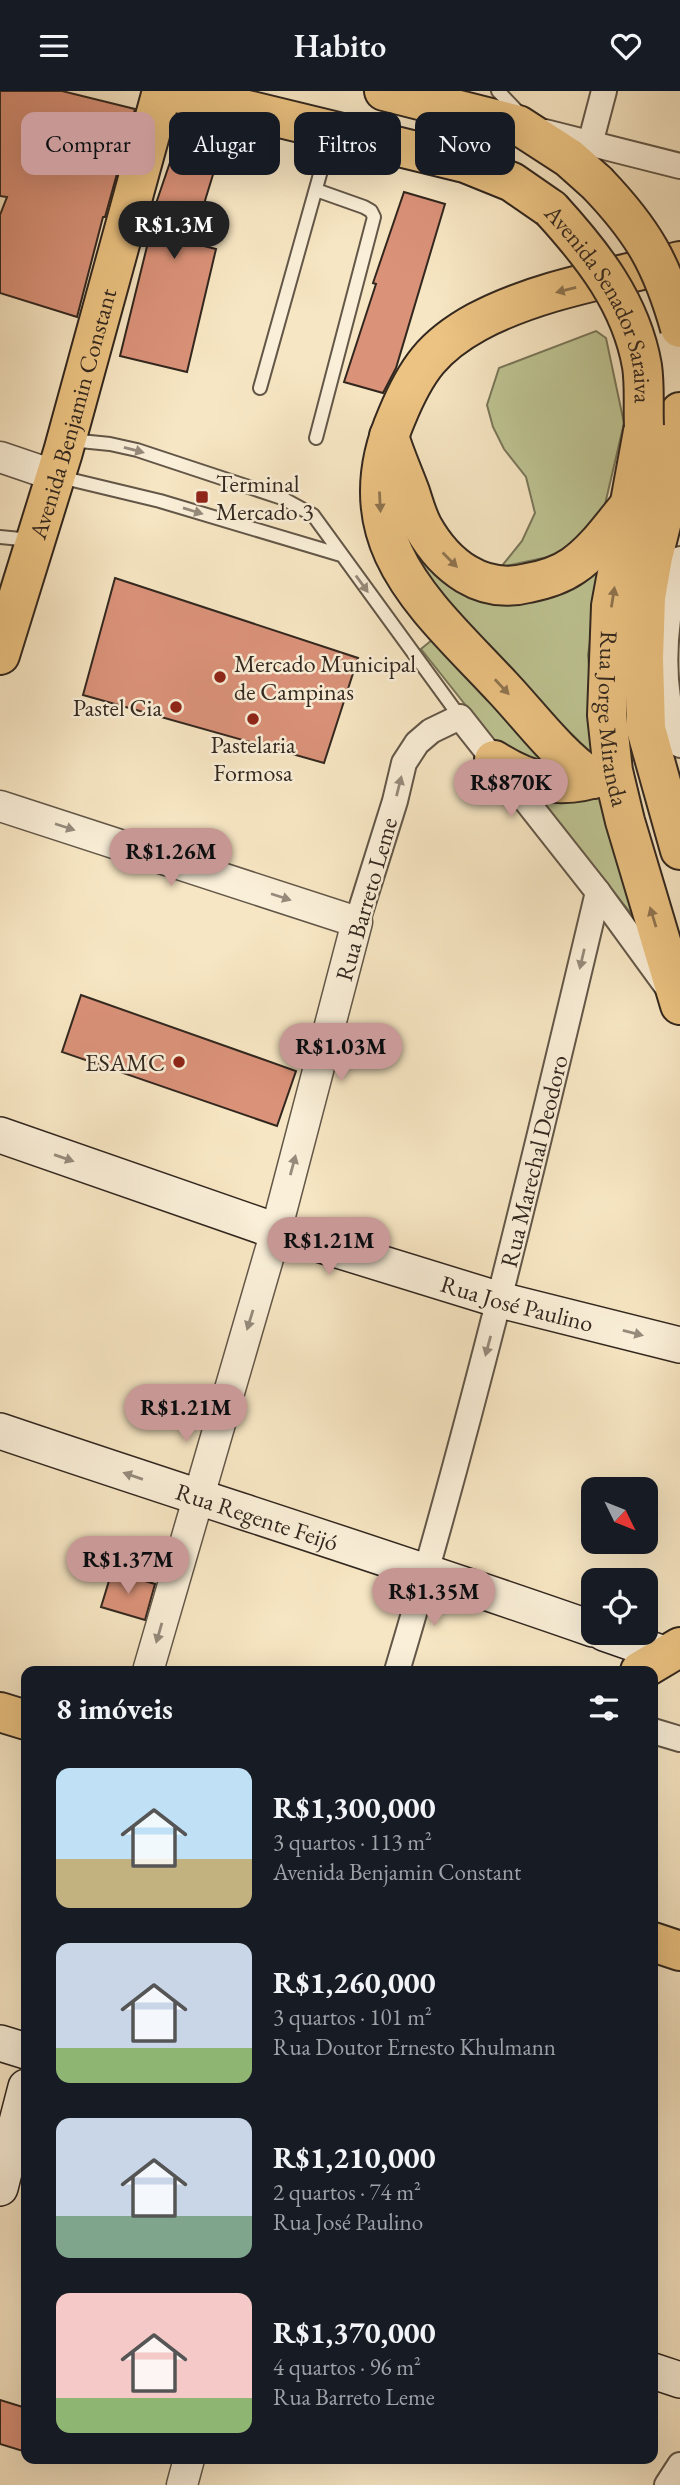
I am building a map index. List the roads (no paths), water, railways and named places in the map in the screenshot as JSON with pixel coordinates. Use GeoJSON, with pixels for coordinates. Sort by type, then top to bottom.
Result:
{"type":"FeatureCollection","features":[{"type":"Feature","properties":{"kind":"main road","name":"Avenida Benjamin Constant"},"geometry":{"type":"LineString","coordinates":[[0,655],[18,539],[61,458],[162,91]]}},
{"type":"Feature","properties":{"kind":"main road","name":"Avenida Senador Saraiva"},"geometry":{"type":"LineString","coordinates":[[169,91],[294,122]]}},
{"type":"Feature","properties":{"kind":"main road"},"geometry":{"type":"LineString","coordinates":[[384,91],[527,128],[569,158],[627,214],[646,241],[669,288],[680,328]]}},
{"type":"Feature","properties":{"kind":"main road","name":"Avenida Senador Saraiva"},"geometry":{"type":"LineString","coordinates":[[401,148],[465,163],[512,182],[551,209],[588,249],[617,294],[633,332],[642,367],[643,426]]}},
{"type":"Feature","properties":{"kind":"main road"},"geometry":{"type":"LineString","coordinates":[[603,775],[568,759],[439,620],[403,571],[390,548],[382,523],[378,495],[388,434],[406,390],[420,367],[441,347],[476,322],[527,300],[680,261]]}},
{"type":"Feature","properties":{"kind":"main road","name":"Avenida Senador Saraiva"},"geometry":{"type":"LineString","coordinates":[[658,498],[680,412]]}},
{"type":"Feature","properties":{"kind":"main road","name":"Rua Jorge Miranda"},"geometry":{"type":"LineString","coordinates":[[643,426],[658,498],[653,557],[646,597],[644,658],[663,737],[680,850]]}},
{"type":"Feature","properties":{"kind":"main road"},"geometry":{"type":"LineString","coordinates":[[388,434],[396,462],[424,528],[462,572],[491,586],[517,586],[546,579],[573,567],[658,498]]}},
{"type":"Feature","properties":{"kind":"main road","name":"Rua Jorge Miranda"},"geometry":{"type":"LineString","coordinates":[[658,498],[611,606],[603,775],[628,834],[680,1005]]}},
{"type":"Feature","properties":{"kind":"main road"},"geometry":{"type":"LineString","coordinates":[[494,760],[516,774],[541,782],[567,784],[603,775],[627,760],[639,745],[663,737]]}},
{"type":"Feature","properties":{"kind":"main road","name":"Rua José Paulino"},"geometry":{"type":"LineString","coordinates":[[0,1135],[276,1231],[500,1300],[680,1345]]}},
{"type":"Feature","properties":{"kind":"main road","name":"Rua Regente Feijó"},"geometry":{"type":"LineString","coordinates":[[0,1430],[581,1625]]}},
{"type":"Feature","properties":{"kind":"main road"},"geometry":{"type":"LineString","coordinates":[[632,1645],[662,1658]]}},
{"type":"Feature","properties":{"kind":"main road"},"geometry":{"type":"LineString","coordinates":[[0,1712],[21,1718]]}},
{"type":"Feature","properties":{"kind":"main road"},"geometry":{"type":"LineString","coordinates":[[658,1944],[680,1951]]}},
{"type":"Feature","properties":{"kind":"main road"},"geometry":{"type":"LineString","coordinates":[[0,2043],[21,2049]]}},
{"type":"Feature","properties":{"kind":"main road"},"geometry":{"type":"LineString","coordinates":[[8,2171],[21,2110]]}},
{"type":"Feature","properties":{"kind":"main road"},"geometry":{"type":"LineString","coordinates":[[658,2373],[680,2380]]}},
{"type":"Feature","properties":{"kind":"street"},"geometry":{"type":"LineString","coordinates":[[590,144],[604,91]]}},
{"type":"Feature","properties":{"kind":"street"},"geometry":{"type":"LineString","coordinates":[[527,128],[680,166]]}},
{"type":"Feature","properties":{"kind":"street"},"geometry":{"type":"LineString","coordinates":[[0,457],[61,458]]}},
{"type":"Feature","properties":{"kind":"street","name":"Rua Jorge Miranda"},"geometry":{"type":"LineString","coordinates":[[663,737],[668,698],[664,649],[679,566]]}},
{"type":"Feature","properties":{"kind":"street","name":"Rua Jorge Miranda"},"geometry":{"type":"LineString","coordinates":[[460,717],[598,892],[680,1005]]}},
{"type":"Feature","properties":{"kind":"street","name":"Rua Barreto Leme"},"geometry":{"type":"LineString","coordinates":[[149,1666],[276,1231],[357,922],[395,801],[404,763],[417,743],[431,731],[460,717]]}},
{"type":"Feature","properties":{"kind":"street"},"geometry":{"type":"LineString","coordinates":[[0,806],[357,922]]}},
{"type":"Feature","properties":{"kind":"street","name":"Rua Marechal Deodoro"},"geometry":{"type":"LineString","coordinates":[[398,1666],[500,1300],[598,892]]}},
{"type":"Feature","properties":{"kind":"street"},"geometry":{"type":"LineString","coordinates":[[658,1732],[680,1739]]}},
{"type":"Feature","properties":{"kind":"street"},"geometry":{"type":"LineString","coordinates":[[182,2485],[188,2464]]}},
{"type":"Feature","properties":{"kind":"street"},"geometry":{"type":"LineString","coordinates":[[667,2485],[680,2465]]}},
{"type":"Feature","properties":{"kind":"lane"},"geometry":{"type":"LineString","coordinates":[[498,91],[527,128]]}},
{"type":"Feature","properties":{"kind":"lane"},"geometry":{"type":"LineString","coordinates":[[260,388],[320,175]]}},
{"type":"Feature","properties":{"kind":"lane"},"geometry":{"type":"LineString","coordinates":[[316,190],[364,207],[371,211],[374,217],[316,438]]}},
{"type":"Feature","properties":{"kind":"lane"},"geometry":{"type":"LineString","coordinates":[[61,458],[110,444],[137,450],[282,498],[313,515],[460,717]]}},
{"type":"Feature","properties":{"kind":"lane"},"geometry":{"type":"LineString","coordinates":[[61,458],[160,501],[341,555]]}},
{"type":"Feature","properties":{"kind":"place","name":"Terminal Mercado 3"},"geometry":{"type":"Point","coordinates":[202,497]}},
{"type":"Feature","properties":{"kind":"place","name":"Mercado Municipal de Campinas"},"geometry":{"type":"Point","coordinates":[220,677]}},
{"type":"Feature","properties":{"kind":"place","name":"Pastel Cia"},"geometry":{"type":"Point","coordinates":[176,707]}},
{"type":"Feature","properties":{"kind":"place","name":"Pastelaria Formosa"},"geometry":{"type":"Point","coordinates":[253,719]}},
{"type":"Feature","properties":{"kind":"place","name":"ESAMC"},"geometry":{"type":"Point","coordinates":[179,1062]}}]}
